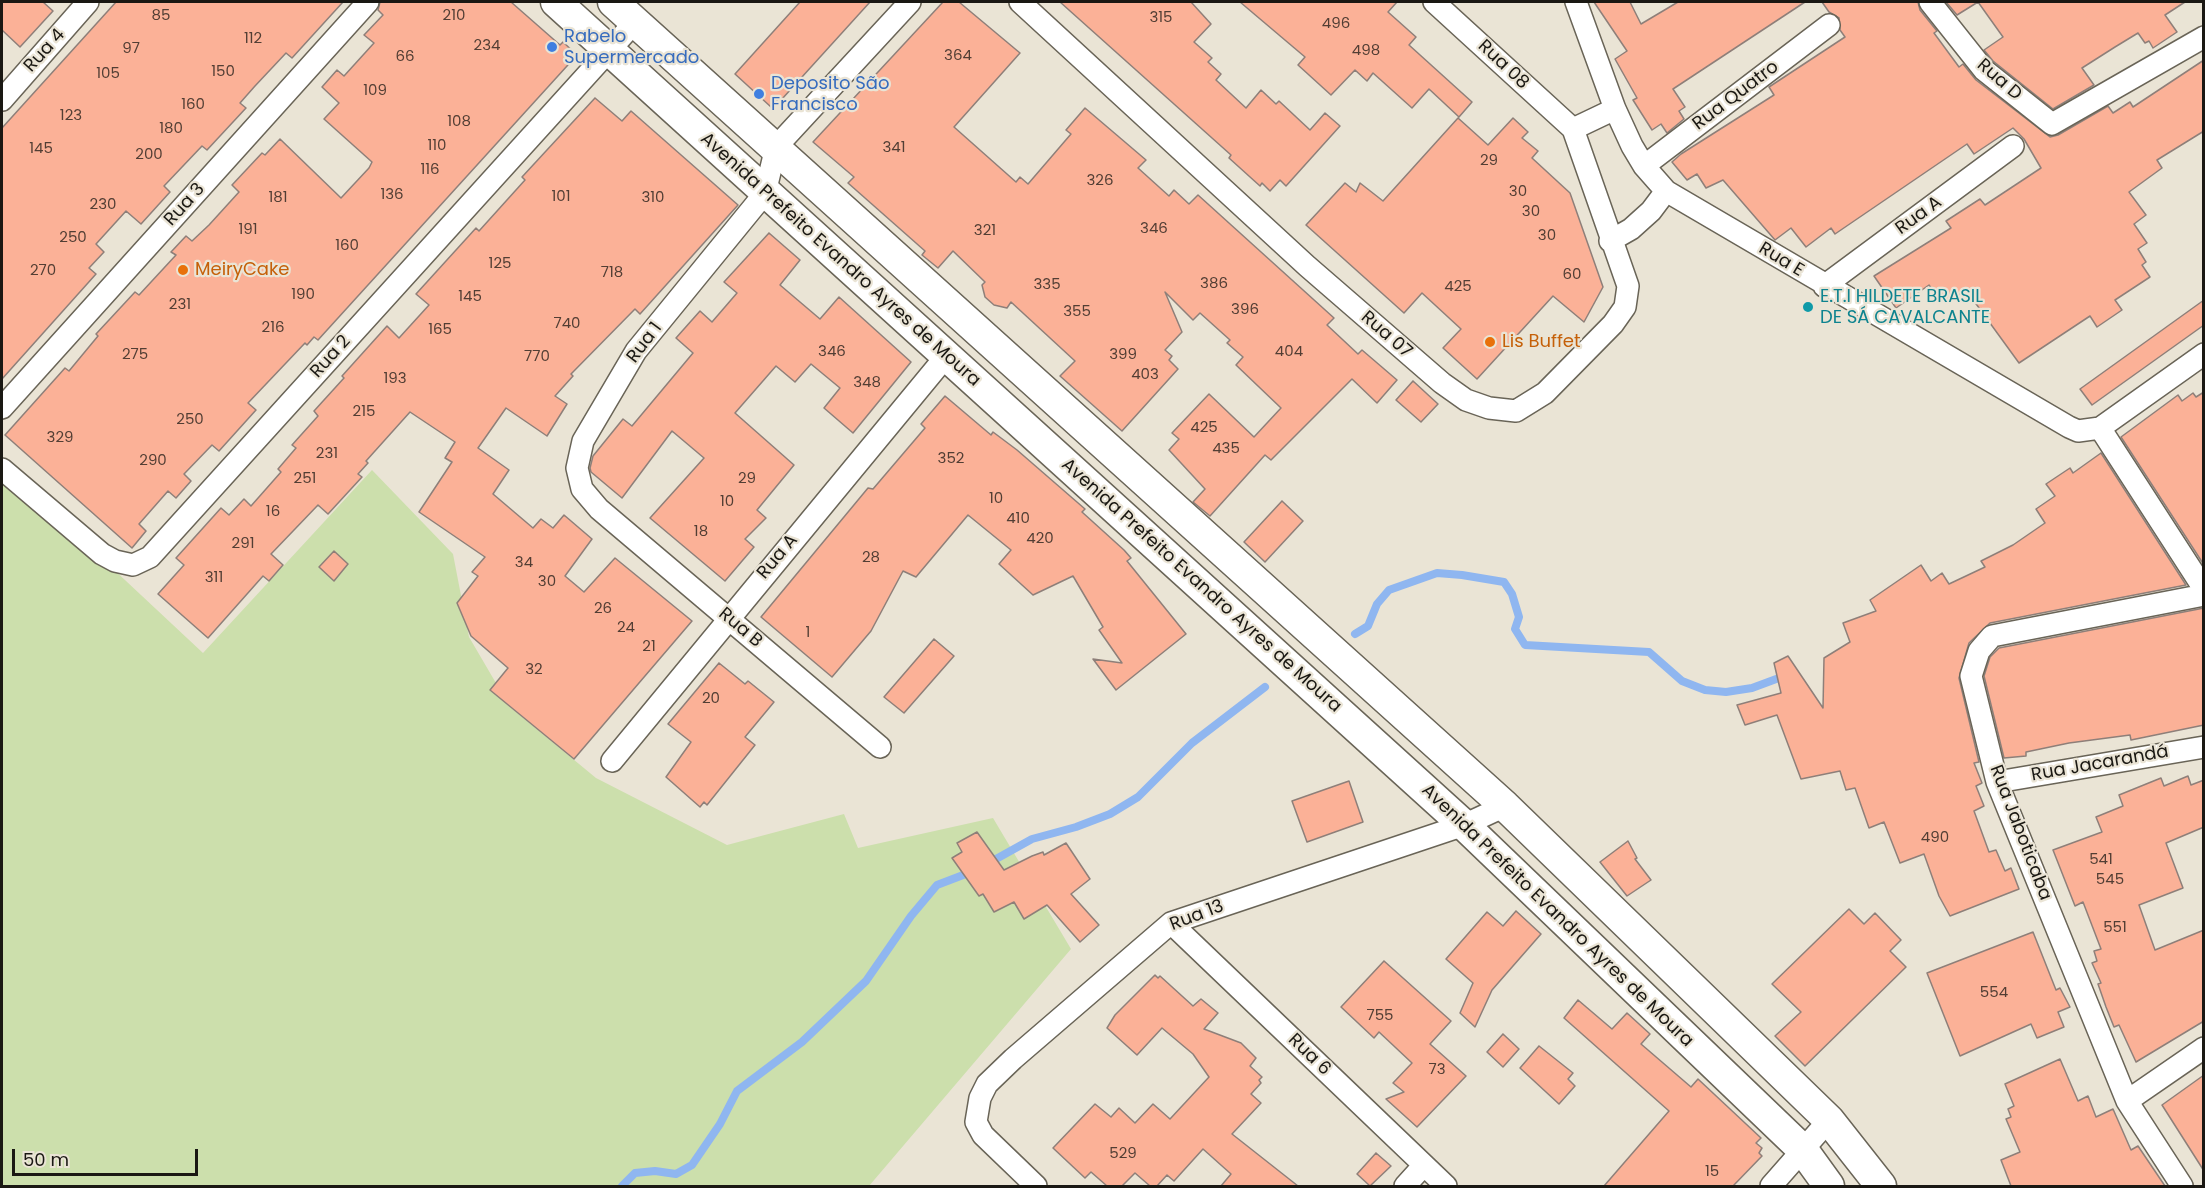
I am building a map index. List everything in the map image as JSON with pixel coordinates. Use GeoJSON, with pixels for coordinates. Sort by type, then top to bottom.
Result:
{"type":"FeatureCollection","features":[{"type":"Feature","properties":{"kind":"street","name":"Rua 4"},"geometry":{"type":"LineString","coordinates":[[2,100],[88,2]]}},
{"type":"Feature","properties":{"kind":"street","name":"Rua 3"},"geometry":{"type":"LineString","coordinates":[[2,408],[369,2]]}},
{"type":"Feature","properties":{"kind":"street","name":"Avenida Prefeito Evandro Ayres de Moura"},"geometry":{"type":"LineString","coordinates":[[556,2],[1464,825],[1803,1149],[1829,1186]]}},
{"type":"Feature","properties":{"kind":"street"},"geometry":{"type":"LineString","coordinates":[[613,2],[1505,806],[1829,1120],[1881,1186]]}},
{"type":"Feature","properties":{"kind":"street"},"geometry":{"type":"LineString","coordinates":[[765,193],[776,147],[910,2]]}},
{"type":"Feature","properties":{"kind":"street","name":"Rua 07"},"geometry":{"type":"LineString","coordinates":[[1020,2],[1307,266],[1442,383],[1466,400],[1489,408],[1516,411],[1545,393],[1613,324],[1625,307],[1628,286],[1610,241],[1573,129]]}},
{"type":"Feature","properties":{"kind":"street","name":"Rua 08"},"geometry":{"type":"LineString","coordinates":[[1434,2],[1573,129]]}},
{"type":"Feature","properties":{"kind":"street","name":"Rua E"},"geometry":{"type":"LineString","coordinates":[[1576,2],[1615,109],[1644,166],[1666,191],[2069,428],[2091,429]]}},
{"type":"Feature","properties":{"kind":"street","name":"Rua D"},"geometry":{"type":"LineString","coordinates":[[1930,2],[1984,70],[2052,124],[2204,37]]}},
{"type":"Feature","properties":{"kind":"street","name":"Rua 2"},"geometry":{"type":"LineString","coordinates":[[2,469],[102,554],[115,561],[134,565],[150,557],[635,22]]}},
{"type":"Feature","properties":{"kind":"street","name":"Rua Quatro"},"geometry":{"type":"LineString","coordinates":[[1644,166],[1829,25]]}},
{"type":"Feature","properties":{"kind":"street"},"geometry":{"type":"LineString","coordinates":[[1573,129],[1615,109]]}},
{"type":"Feature","properties":{"kind":"street","name":"Rua A"},"geometry":{"type":"LineString","coordinates":[[1824,286],[2013,146]]}},
{"type":"Feature","properties":{"kind":"street"},"geometry":{"type":"LineString","coordinates":[[1610,241],[1638,223],[1666,191]]}},
{"type":"Feature","properties":{"kind":"street","name":"Rua 1"},"geometry":{"type":"LineString","coordinates":[[599,509],[582,489],[577,468],[583,441],[636,351],[765,193]]}},
{"type":"Feature","properties":{"kind":"street"},"geometry":{"type":"LineString","coordinates":[[2204,354],[2091,429],[2204,589]]}},
{"type":"Feature","properties":{"kind":"street","name":"Rua A"},"geometry":{"type":"LineString","coordinates":[[612,761],[946,355]]}},
{"type":"Feature","properties":{"kind":"street","name":"Rua B"},"geometry":{"type":"LineString","coordinates":[[599,509],[880,747]]}},
{"type":"Feature","properties":{"kind":"street","name":"Rua Jaboticaba"},"geometry":{"type":"LineString","coordinates":[[2182,1186],[2127,1101],[1996,782],[1971,675],[1979,651],[1992,636],[2204,595]]}},
{"type":"Feature","properties":{"kind":"street","name":"Rua Jacarandá"},"geometry":{"type":"LineString","coordinates":[[1996,782],[2204,747]]}},
{"type":"Feature","properties":{"kind":"street"},"geometry":{"type":"LineString","coordinates":[[1428,792],[1457,763]]}},
{"type":"Feature","properties":{"kind":"street","name":"Rua 13"},"geometry":{"type":"LineString","coordinates":[[1036,1186],[983,1135],[976,1122],[976,1113],[987,1084],[1171,922],[1464,825],[1505,806]]}},
{"type":"Feature","properties":{"kind":"street","name":"Rua 6"},"geometry":{"type":"LineString","coordinates":[[1171,922],[1446,1186]]}},
{"type":"Feature","properties":{"kind":"street"},"geometry":{"type":"LineString","coordinates":[[2127,1101],[2204,1048]]}},
{"type":"Feature","properties":{"kind":"street"},"geometry":{"type":"LineString","coordinates":[[1771,1186],[1829,1120]]}},
{"type":"Feature","properties":{"kind":"street"},"geometry":{"type":"LineString","coordinates":[[1405,1186],[1424,1165]]}},
{"type":"Feature","properties":{"kind":"green space"},"geometry":{"type":"Polygon","coordinates":[[[2,465],[203,653],[372,470],[453,554],[469,637],[510,707],[596,778],[727,845],[844,814],[858,848],[993,818],[1071,949],[869,1186],[2,1186],[2,465]]]}},
{"type":"Feature","properties":{"kind":"building"},"geometry":{"type":"Polygon","coordinates":[[[2,2],[43,2],[53,11],[20,47],[2,30],[2,2]]]}},
{"type":"Feature","properties":{"kind":"building"},"geometry":{"type":"Polygon","coordinates":[[[116,2],[343,2],[292,58],[286,53],[255,86],[240,103],[246,108],[207,150],[202,146],[164,186],[170,192],[141,224],[126,211],[96,244],[104,252],[89,268],[96,274],[2,379],[2,128],[116,2]]]}},
{"type":"Feature","properties":{"kind":"building"},"geometry":{"type":"Polygon","coordinates":[[[380,2],[511,2],[560,45],[563,42],[577,55],[318,340],[314,337],[307,345],[305,343],[248,403],[256,410],[219,451],[212,445],[184,474],[191,481],[176,498],[168,491],[139,524],[146,531],[132,548],[5,435],[65,368],[69,371],[98,336],[96,334],[135,292],[139,295],[176,255],[171,252],[186,236],[192,241],[209,225],[239,192],[232,185],[262,153],[265,155],[280,139],[341,198],[369,168],[372,162],[324,119],[339,103],[322,87],[337,70],[344,76],[374,43],[364,35],[383,15],[378,10],[380,2]]]}},
{"type":"Feature","properties":{"kind":"building"},"geometry":{"type":"Polygon","coordinates":[[[800,2],[870,2],[782,99],[780,97],[771,107],[735,74],[800,2]]]}},
{"type":"Feature","properties":{"kind":"building"},"geometry":{"type":"Polygon","coordinates":[[[943,2],[959,2],[1020,53],[954,127],[1016,182],[1020,177],[1028,184],[1071,134],[1066,130],[1085,108],[1146,160],[1138,168],[1169,196],[1174,190],[1189,204],[1198,195],[1334,318],[1327,325],[1358,354],[1362,350],[1397,380],[1377,403],[1352,379],[1271,460],[1265,455],[1210,516],[1193,502],[1205,489],[1169,450],[1179,439],[1172,433],[1209,394],[1254,437],[1281,408],[1236,365],[1243,357],[1227,343],[1230,340],[1200,313],[1193,320],[1165,292],[1182,332],[1165,350],[1172,356],[1169,360],[1178,369],[1122,431],[1060,376],[1075,361],[1011,302],[1007,308],[994,305],[985,297],[982,285],[985,282],[953,251],[938,268],[922,255],[925,251],[848,183],[854,177],[813,142],[943,2]]]}},
{"type":"Feature","properties":{"kind":"building"},"geometry":{"type":"Polygon","coordinates":[[[1060,2],[1191,2],[1211,24],[1194,42],[1212,58],[1208,62],[1221,74],[1216,80],[1246,108],[1261,90],[1276,104],[1279,101],[1310,130],[1325,113],[1340,126],[1286,186],[1280,180],[1270,191],[1262,183],[1260,186],[1229,158],[1231,155],[1060,2]]]}},
{"type":"Feature","properties":{"kind":"building"},"geometry":{"type":"Polygon","coordinates":[[[1240,2],[1397,2],[1388,12],[1416,37],[1409,45],[1472,102],[1459,117],[1429,89],[1412,108],[1373,73],[1367,81],[1355,70],[1331,95],[1298,65],[1305,57],[1240,2]]]}},
{"type":"Feature","properties":{"kind":"building"},"geometry":{"type":"Polygon","coordinates":[[[1594,2],[1630,2],[1641,24],[1678,2],[1805,2],[1673,89],[1685,107],[1679,111],[1684,119],[1667,133],[1661,124],[1652,130],[1633,100],[1637,98],[1615,59],[1627,51],[1594,2]]]}},
{"type":"Feature","properties":{"kind":"building"},"geometry":{"type":"Polygon","coordinates":[[[1822,2],[1918,2],[1920,10],[1937,31],[1934,33],[1959,67],[1963,64],[1976,80],[2050,137],[2058,135],[2108,106],[2113,113],[2130,102],[2133,107],[2204,60],[2204,131],[2157,160],[2162,168],[2129,192],[2146,215],[2134,224],[2147,243],[2138,249],[2146,262],[2142,265],[2150,277],[2115,300],[2122,310],[2097,327],[2090,316],[2019,363],[1966,290],[1947,302],[1938,289],[1934,292],[1929,285],[1896,308],[1874,276],[1951,228],[1946,221],[1980,199],[1985,205],[2041,168],[2024,139],[2013,128],[1974,154],[1967,144],[1835,234],[1831,228],[1806,247],[1791,228],[1775,240],[1723,180],[1706,188],[1697,174],[1687,180],[1672,162],[1774,95],[1769,87],[1845,37],[1840,30],[1839,18],[1829,12],[1822,2]]]}},
{"type":"Feature","properties":{"kind":"building"},"geometry":{"type":"Polygon","coordinates":[[[1946,2],[1978,2],[1957,15],[1946,2]]]}},
{"type":"Feature","properties":{"kind":"building"},"geometry":{"type":"Polygon","coordinates":[[[1978,2],[2185,2],[2165,15],[2177,32],[2153,48],[2149,41],[2145,43],[2138,33],[2115,47],[2082,68],[2094,85],[2053,109],[1993,61],[1984,50],[2003,37],[1978,2]]]}},
{"type":"Feature","properties":{"kind":"building"},"geometry":{"type":"Polygon","coordinates":[[[595,98],[622,121],[631,111],[738,205],[640,314],[635,309],[571,374],[573,376],[555,396],[567,404],[547,436],[506,408],[478,448],[509,470],[493,494],[533,528],[541,519],[553,528],[564,515],[592,539],[565,576],[584,592],[615,558],[692,621],[574,759],[490,690],[508,668],[471,636],[457,603],[478,576],[472,572],[485,557],[419,512],[452,462],[445,458],[455,442],[410,412],[366,461],[368,463],[358,474],[362,477],[328,514],[318,505],[271,554],[283,565],[269,581],[263,576],[208,638],[158,594],[184,565],[176,558],[221,508],[229,515],[244,499],[251,506],[281,472],[278,469],[296,448],[292,445],[318,416],[314,411],[344,378],[342,376],[387,326],[399,338],[429,305],[416,294],[476,228],[479,231],[525,180],[522,177],[595,98]]]}},
{"type":"Feature","properties":{"kind":"building"},"geometry":{"type":"Polygon","coordinates":[[[1458,118],[1488,145],[1513,118],[1528,132],[1522,138],[1538,151],[1532,158],[1570,193],[1603,287],[1584,322],[1553,296],[1477,379],[1443,348],[1461,329],[1422,293],[1404,313],[1306,225],[1345,183],[1356,192],[1360,183],[1383,201],[1458,118]]]}},
{"type":"Feature","properties":{"kind":"building"},"geometry":{"type":"Polygon","coordinates":[[[769,233],[800,260],[780,285],[820,319],[839,297],[911,362],[853,433],[824,408],[840,388],[811,364],[795,382],[776,366],[735,413],[794,465],[757,510],[766,518],[745,539],[754,547],[725,581],[650,518],[704,458],[672,431],[622,498],[591,472],[590,468],[593,456],[623,419],[632,426],[693,353],[676,338],[700,311],[712,322],[737,293],[724,282],[769,233]]]}},
{"type":"Feature","properties":{"kind":"building"},"geometry":{"type":"Polygon","coordinates":[[[2204,300],[2204,325],[2092,405],[2080,389],[2204,300]]]}},
{"type":"Feature","properties":{"kind":"building"},"geometry":{"type":"Polygon","coordinates":[[[1413,381],[1438,404],[1421,422],[1396,400],[1413,381]]]}},
{"type":"Feature","properties":{"kind":"building"},"geometry":{"type":"Polygon","coordinates":[[[2204,392],[2204,565],[2121,437],[2178,395],[2182,401],[2193,393],[2196,397],[2204,392]]]}},
{"type":"Feature","properties":{"kind":"building"},"geometry":{"type":"Polygon","coordinates":[[[945,396],[991,435],[993,432],[1017,450],[1085,509],[1082,512],[1131,558],[1127,561],[1186,634],[1116,690],[1093,659],[1122,663],[1099,630],[1103,627],[1073,576],[1033,595],[999,564],[1011,550],[968,515],[916,577],[903,571],[871,631],[832,677],[761,617],[868,488],[873,489],[925,428],[921,424],[945,396]]]}},
{"type":"Feature","properties":{"kind":"building"},"geometry":{"type":"Polygon","coordinates":[[[2101,453],[2186,585],[1990,623],[1969,643],[1959,678],[1979,762],[1974,763],[1982,783],[1976,786],[1984,806],[1974,811],[1989,852],[1996,850],[2005,871],[2011,868],[2019,889],[1950,916],[1939,896],[1924,854],[1900,863],[1884,822],[1869,828],[1855,788],[1846,790],[1840,771],[1801,779],[1777,715],[1745,725],[1737,705],[1781,693],[1774,663],[1788,656],[1823,708],[1824,658],[1850,642],[1843,623],[1876,611],[1870,600],[1921,565],[1931,581],[1942,573],[1949,584],[1985,567],[1981,561],[2013,545],[2045,523],[2036,509],[2055,496],[2046,484],[2070,468],[2073,473],[2101,453]]]}},
{"type":"Feature","properties":{"kind":"building"},"geometry":{"type":"Polygon","coordinates":[[[1282,501],[1303,521],[1265,562],[1244,542],[1282,501]]]}},
{"type":"Feature","properties":{"kind":"building"},"geometry":{"type":"Polygon","coordinates":[[[334,551],[348,564],[334,581],[319,567],[334,551]]]}},
{"type":"Feature","properties":{"kind":"building"},"geometry":{"type":"Polygon","coordinates":[[[2204,608],[2204,725],[2131,740],[2130,735],[2069,743],[2026,752],[2026,756],[2004,758],[1984,676],[1990,657],[1999,648],[2204,608]]]}},
{"type":"Feature","properties":{"kind":"building"},"geometry":{"type":"Polygon","coordinates":[[[934,639],[954,656],[904,713],[884,697],[934,639]]]}},
{"type":"Feature","properties":{"kind":"building"},"geometry":{"type":"Polygon","coordinates":[[[719,663],[745,684],[748,681],[774,702],[745,737],[755,745],[707,805],[704,802],[700,807],[666,777],[691,742],[668,724],[719,663]]]}},
{"type":"Feature","properties":{"kind":"building"},"geometry":{"type":"Polygon","coordinates":[[[2188,776],[2191,785],[2204,780],[2204,827],[2166,843],[2183,888],[2139,905],[2155,950],[2204,930],[2204,1021],[2136,1062],[2119,1025],[2114,1027],[2098,984],[2101,983],[2092,963],[2097,961],[2094,951],[2101,949],[2083,902],[2075,906],[2053,850],[2102,832],[2096,817],[2123,806],[2119,795],[2161,778],[2164,786],[2188,776]]]}},
{"type":"Feature","properties":{"kind":"building"},"geometry":{"type":"Polygon","coordinates":[[[1349,781],[1363,822],[1307,842],[1292,801],[1349,781]]]}},
{"type":"Feature","properties":{"kind":"building"},"geometry":{"type":"Polygon","coordinates":[[[977,832],[1004,870],[1032,856],[1043,852],[1044,855],[1066,843],[1090,879],[1071,894],[1099,925],[1080,942],[1047,905],[1024,919],[1014,902],[994,912],[983,894],[979,896],[952,858],[962,852],[957,843],[977,832]]]}},
{"type":"Feature","properties":{"kind":"building"},"geometry":{"type":"Polygon","coordinates":[[[1628,841],[1637,858],[1635,859],[1651,880],[1627,896],[1600,862],[1628,841]]]}},
{"type":"Feature","properties":{"kind":"building"},"geometry":{"type":"Polygon","coordinates":[[[1849,909],[1864,924],[1875,913],[1901,940],[1890,951],[1906,967],[1805,1066],[1775,1036],[1801,1012],[1772,984],[1849,909]]]}},
{"type":"Feature","properties":{"kind":"building"},"geometry":{"type":"Polygon","coordinates":[[[1516,911],[1541,934],[1492,990],[1475,1027],[1460,1013],[1473,983],[1446,959],[1487,912],[1503,926],[1516,911]]]}},
{"type":"Feature","properties":{"kind":"building"},"geometry":{"type":"Polygon","coordinates":[[[2033,932],[2056,990],[2060,988],[2070,1007],[2058,1012],[2064,1027],[2037,1038],[2031,1024],[1960,1056],[1927,973],[2033,932]]]}},
{"type":"Feature","properties":{"kind":"building"},"geometry":{"type":"Polygon","coordinates":[[[1384,961],[1451,1021],[1430,1044],[1466,1076],[1417,1127],[1386,1099],[1404,1092],[1393,1083],[1412,1063],[1379,1032],[1374,1038],[1341,1007],[1384,961]]]}},
{"type":"Feature","properties":{"kind":"building"},"geometry":{"type":"Polygon","coordinates":[[[1155,975],[1158,978],[1160,976],[1193,1006],[1201,999],[1218,1013],[1204,1029],[1241,1043],[1256,1058],[1250,1066],[1262,1077],[1259,1080],[1261,1083],[1251,1094],[1261,1103],[1232,1134],[1298,1186],[1221,1186],[1231,1174],[1203,1149],[1174,1181],[1167,1175],[1157,1186],[1150,1186],[1135,1173],[1122,1186],[1107,1186],[1091,1172],[1085,1178],[1053,1148],[1095,1104],[1111,1117],[1119,1108],[1135,1123],[1153,1104],[1170,1119],[1209,1077],[1193,1054],[1162,1028],[1137,1055],[1107,1028],[1115,1015],[1155,975]]]}},
{"type":"Feature","properties":{"kind":"building"},"geometry":{"type":"Polygon","coordinates":[[[1578,1000],[1612,1029],[1627,1013],[1650,1034],[1641,1044],[1691,1087],[1698,1079],[1761,1138],[1756,1143],[1762,1148],[1759,1153],[1762,1156],[1733,1186],[1604,1186],[1669,1111],[1564,1018],[1578,1000]]]}},
{"type":"Feature","properties":{"kind":"building"},"geometry":{"type":"Polygon","coordinates":[[[1503,1034],[1519,1049],[1503,1067],[1487,1052],[1503,1034]]]}},
{"type":"Feature","properties":{"kind":"building"},"geometry":{"type":"Polygon","coordinates":[[[1539,1046],[1573,1073],[1568,1079],[1575,1086],[1559,1104],[1520,1068],[1539,1046]]]}},
{"type":"Feature","properties":{"kind":"building"},"geometry":{"type":"Polygon","coordinates":[[[2060,1059],[2078,1101],[2088,1096],[2096,1117],[2113,1109],[2131,1150],[2138,1146],[2165,1186],[2011,1186],[2001,1160],[2020,1152],[2006,1119],[2011,1117],[2008,1109],[2014,1106],[2005,1084],[2060,1059]]]}},
{"type":"Feature","properties":{"kind":"building"},"geometry":{"type":"Polygon","coordinates":[[[2204,1075],[2204,1171],[2162,1105],[2204,1075]]]}},
{"type":"Feature","properties":{"kind":"building"},"geometry":{"type":"Polygon","coordinates":[[[1376,1153],[1391,1166],[1370,1186],[1357,1174],[1376,1153]]]}},
{"type":"Feature","properties":{"kind":"waterway"},"geometry":{"type":"LineString","coordinates":[[1355,634],[1368,626],[1377,604],[1389,590],[1437,573],[1462,575],[1504,582],[1512,594],[1519,617],[1515,629],[1525,645],[1649,652],[1682,681],[1705,690],[1726,692],[1752,688],[1787,675]]}},
{"type":"Feature","properties":{"kind":"waterway"},"geometry":{"type":"LineString","coordinates":[[987,864],[1032,839],[1076,827],[1110,814],[1138,797],[1192,743],[1265,687]]}},
{"type":"Feature","properties":{"kind":"waterway"},"geometry":{"type":"LineString","coordinates":[[622,1186],[635,1173],[655,1171],[676,1174],[692,1165],[720,1124],[737,1091],[802,1042],[866,981],[911,916],[937,885],[971,872]]}},
{"type":"Feature","properties":{"kind":"place","name":"Rabelo Supermercado"},"geometry":{"type":"Point","coordinates":[552,47]}},
{"type":"Feature","properties":{"kind":"place","name":"Deposito São Francisco"},"geometry":{"type":"Point","coordinates":[759,94]}},
{"type":"Feature","properties":{"kind":"place","name":"MeiryCake"},"geometry":{"type":"Point","coordinates":[183,270]}},
{"type":"Feature","properties":{"kind":"place","name":"E.T.I HILDETE BRASIL DE SÁ CAVALCANTE"},"geometry":{"type":"Point","coordinates":[1808,307]}},
{"type":"Feature","properties":{"kind":"place","name":"Lis Buffet"},"geometry":{"type":"Point","coordinates":[1490,342]}}]}
